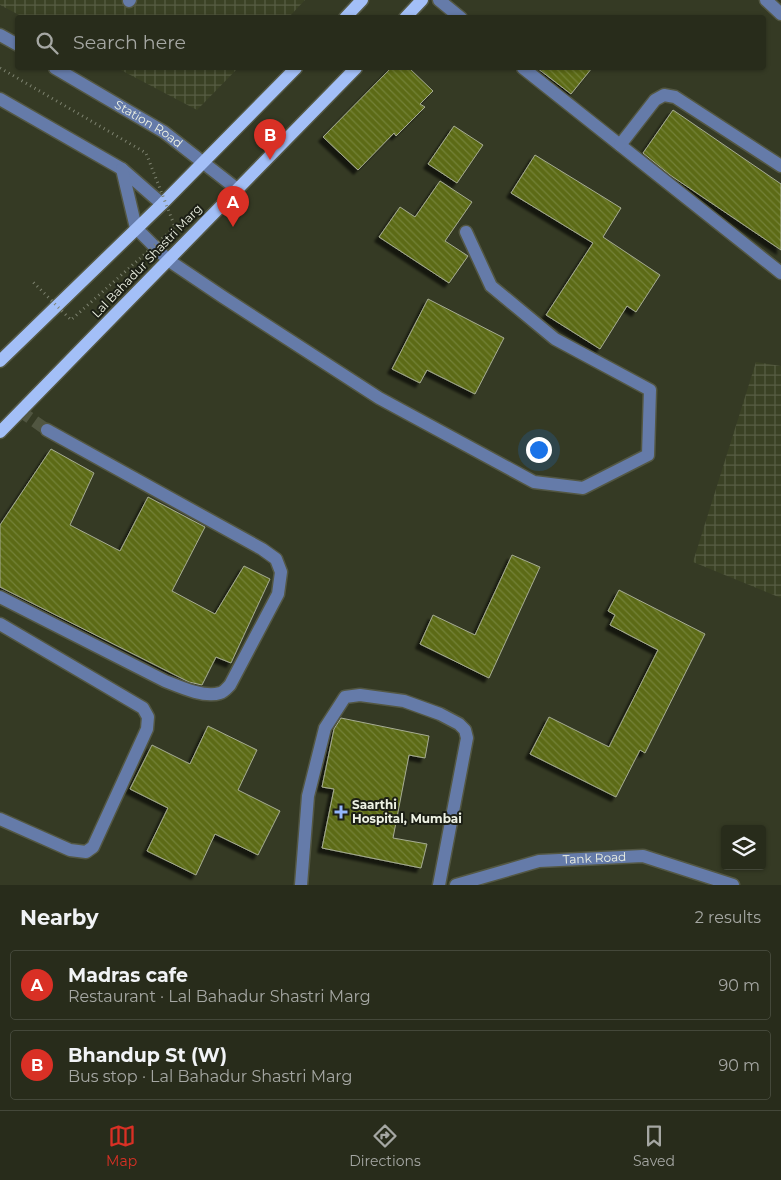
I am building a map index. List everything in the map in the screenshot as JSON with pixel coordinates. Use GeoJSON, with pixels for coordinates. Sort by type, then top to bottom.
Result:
{"type":"FeatureCollection","features":[{"type":"Feature","properties":{"kind":"main road"},"geometry":{"type":"LineString","coordinates":[[348,15],[362,0]]}},
{"type":"Feature","properties":{"kind":"main road"},"geometry":{"type":"LineString","coordinates":[[407,15],[422,0]]}},
{"type":"Feature","properties":{"kind":"main road"},"geometry":{"type":"LineString","coordinates":[[0,361],[162,204],[294,70]]}},
{"type":"Feature","properties":{"kind":"main road","name":"Lal Bahadur Shastri Marg"},"geometry":{"type":"LineString","coordinates":[[0,432],[354,70]]}},
{"type":"Feature","properties":{"kind":"street"},"geometry":{"type":"LineString","coordinates":[[439,0],[457,15]]}},
{"type":"Feature","properties":{"kind":"street"},"geometry":{"type":"LineString","coordinates":[[766,0],[781,14]]}},
{"type":"Feature","properties":{"kind":"street"},"geometry":{"type":"LineString","coordinates":[[0,35],[15,43]]}},
{"type":"Feature","properties":{"kind":"street","name":"Station Road"},"geometry":{"type":"LineString","coordinates":[[58,70],[164,132],[236,189]]}},
{"type":"Feature","properties":{"kind":"street"},"geometry":{"type":"LineString","coordinates":[[526,70],[781,273]]}},
{"type":"Feature","properties":{"kind":"street"},"geometry":{"type":"LineString","coordinates":[[620,145],[655,100],[664,95],[675,97],[781,166]]}},
{"type":"Feature","properties":{"kind":"street"},"geometry":{"type":"LineString","coordinates":[[0,100],[122,169],[162,204]]}},
{"type":"Feature","properties":{"kind":"street"},"geometry":{"type":"LineString","coordinates":[[122,169],[136,228],[168,260],[379,398],[534,482],[583,488],[648,455],[650,390],[555,339],[490,286],[466,232]]}},
{"type":"Feature","properties":{"kind":"street"},"geometry":{"type":"LineString","coordinates":[[0,598],[165,681],[192,692],[209,694],[222,693],[230,686],[278,594],[281,572],[276,559],[262,549],[47,430]]}},
{"type":"Feature","properties":{"kind":"street"},"geometry":{"type":"LineString","coordinates":[[0,624],[143,708],[148,717],[147,729],[93,846],[86,852],[70,850],[0,819]]}},
{"type":"Feature","properties":{"kind":"street"},"geometry":{"type":"LineString","coordinates":[[301,885],[308,796],[325,728],[344,697],[360,695],[404,702],[440,714],[465,730],[467,738],[439,885]]}},
{"type":"Feature","properties":{"kind":"street","name":"Tank Road"},"geometry":{"type":"LineString","coordinates":[[456,885],[539,861],[643,856],[733,885]]}},
{"type":"Feature","properties":{"kind":"path"},"geometry":{"type":"LineString","coordinates":[[0,68],[146,153],[175,227],[72,320],[32,282]]}},
{"type":"Feature","properties":{"kind":"shaded area"},"geometry":{"type":"Polygon","coordinates":[[[0,0],[305,0],[291,15],[19,15],[0,5],[0,0]]]}},
{"type":"Feature","properties":{"kind":"shaded area"},"geometry":{"type":"Polygon","coordinates":[[[121,70],[236,70],[197,110],[121,70]]]}},
{"type":"Feature","properties":{"kind":"shaded area"},"geometry":{"type":"Polygon","coordinates":[[[756,362],[781,366],[781,598],[693,562],[756,362]]]}},
{"type":"Feature","properties":{"kind":"building"},"geometry":{"type":"Polygon","coordinates":[[[389,70],[411,70],[433,91],[420,104],[425,107],[396,136],[394,133],[358,170],[323,137],[389,70]]]}},
{"type":"Feature","properties":{"kind":"building"},"geometry":{"type":"Polygon","coordinates":[[[540,70],[590,70],[571,94],[540,70]]]}},
{"type":"Feature","properties":{"kind":"building"},"geometry":{"type":"Polygon","coordinates":[[[673,110],[781,184],[781,250],[670,175],[643,153],[673,110]]]}},
{"type":"Feature","properties":{"kind":"building"},"geometry":{"type":"Polygon","coordinates":[[[454,126],[483,145],[457,183],[428,164],[454,126]]]}},
{"type":"Feature","properties":{"kind":"building"},"geometry":{"type":"Polygon","coordinates":[[[535,155],[621,208],[603,237],[660,275],[636,312],[627,306],[600,349],[546,315],[593,243],[511,193],[535,155]]]}},
{"type":"Feature","properties":{"kind":"building"},"geometry":{"type":"Polygon","coordinates":[[[440,181],[472,202],[445,241],[468,256],[449,283],[379,237],[400,207],[415,217],[440,181]]]}},
{"type":"Feature","properties":{"kind":"building"},"geometry":{"type":"Polygon","coordinates":[[[428,299],[504,338],[475,394],[427,370],[420,383],[392,369],[428,299]]]}},
{"type":"Feature","properties":{"kind":"building"},"geometry":{"type":"Polygon","coordinates":[[[51,449],[94,473],[70,525],[120,551],[148,497],[205,527],[172,591],[215,614],[244,566],[270,579],[231,663],[216,657],[202,685],[189,682],[0,587],[0,525],[51,449]]]}},
{"type":"Feature","properties":{"kind":"building"},"geometry":{"type":"Polygon","coordinates":[[[512,555],[540,567],[489,678],[420,644],[433,615],[475,635],[512,555]]]}},
{"type":"Feature","properties":{"kind":"building"},"geometry":{"type":"Polygon","coordinates":[[[619,590],[705,634],[645,753],[640,750],[616,797],[530,754],[549,717],[609,747],[658,650],[610,625],[615,615],[608,611],[619,590]]]}},
{"type":"Feature","properties":{"kind":"building"},"geometry":{"type":"Polygon","coordinates":[[[341,718],[429,736],[425,758],[409,755],[393,838],[427,844],[421,868],[322,848],[334,789],[322,787],[334,729],[341,718]]]}},
{"type":"Feature","properties":{"kind":"building"},"geometry":{"type":"Polygon","coordinates":[[[208,726],[257,750],[238,790],[280,811],[258,855],[215,834],[196,875],[147,851],[168,808],[130,789],[152,745],[190,764],[208,726]]]}},
{"type":"Feature","properties":{"kind":"tunnel"},"geometry":{"type":"LineString","coordinates":[[20,411],[47,430]]}},
{"type":"Feature","properties":{"kind":"place","name":"Bhandup St (W)"},"geometry":{"type":"Point","coordinates":[270,160]}},
{"type":"Feature","properties":{"kind":"place","name":"Madras cafe"},"geometry":{"type":"Point","coordinates":[233,227]}},
{"type":"Feature","properties":{"kind":"place","name":"Saarthi Hospital, Mumbai"},"geometry":{"type":"Point","coordinates":[341,812]}}]}
